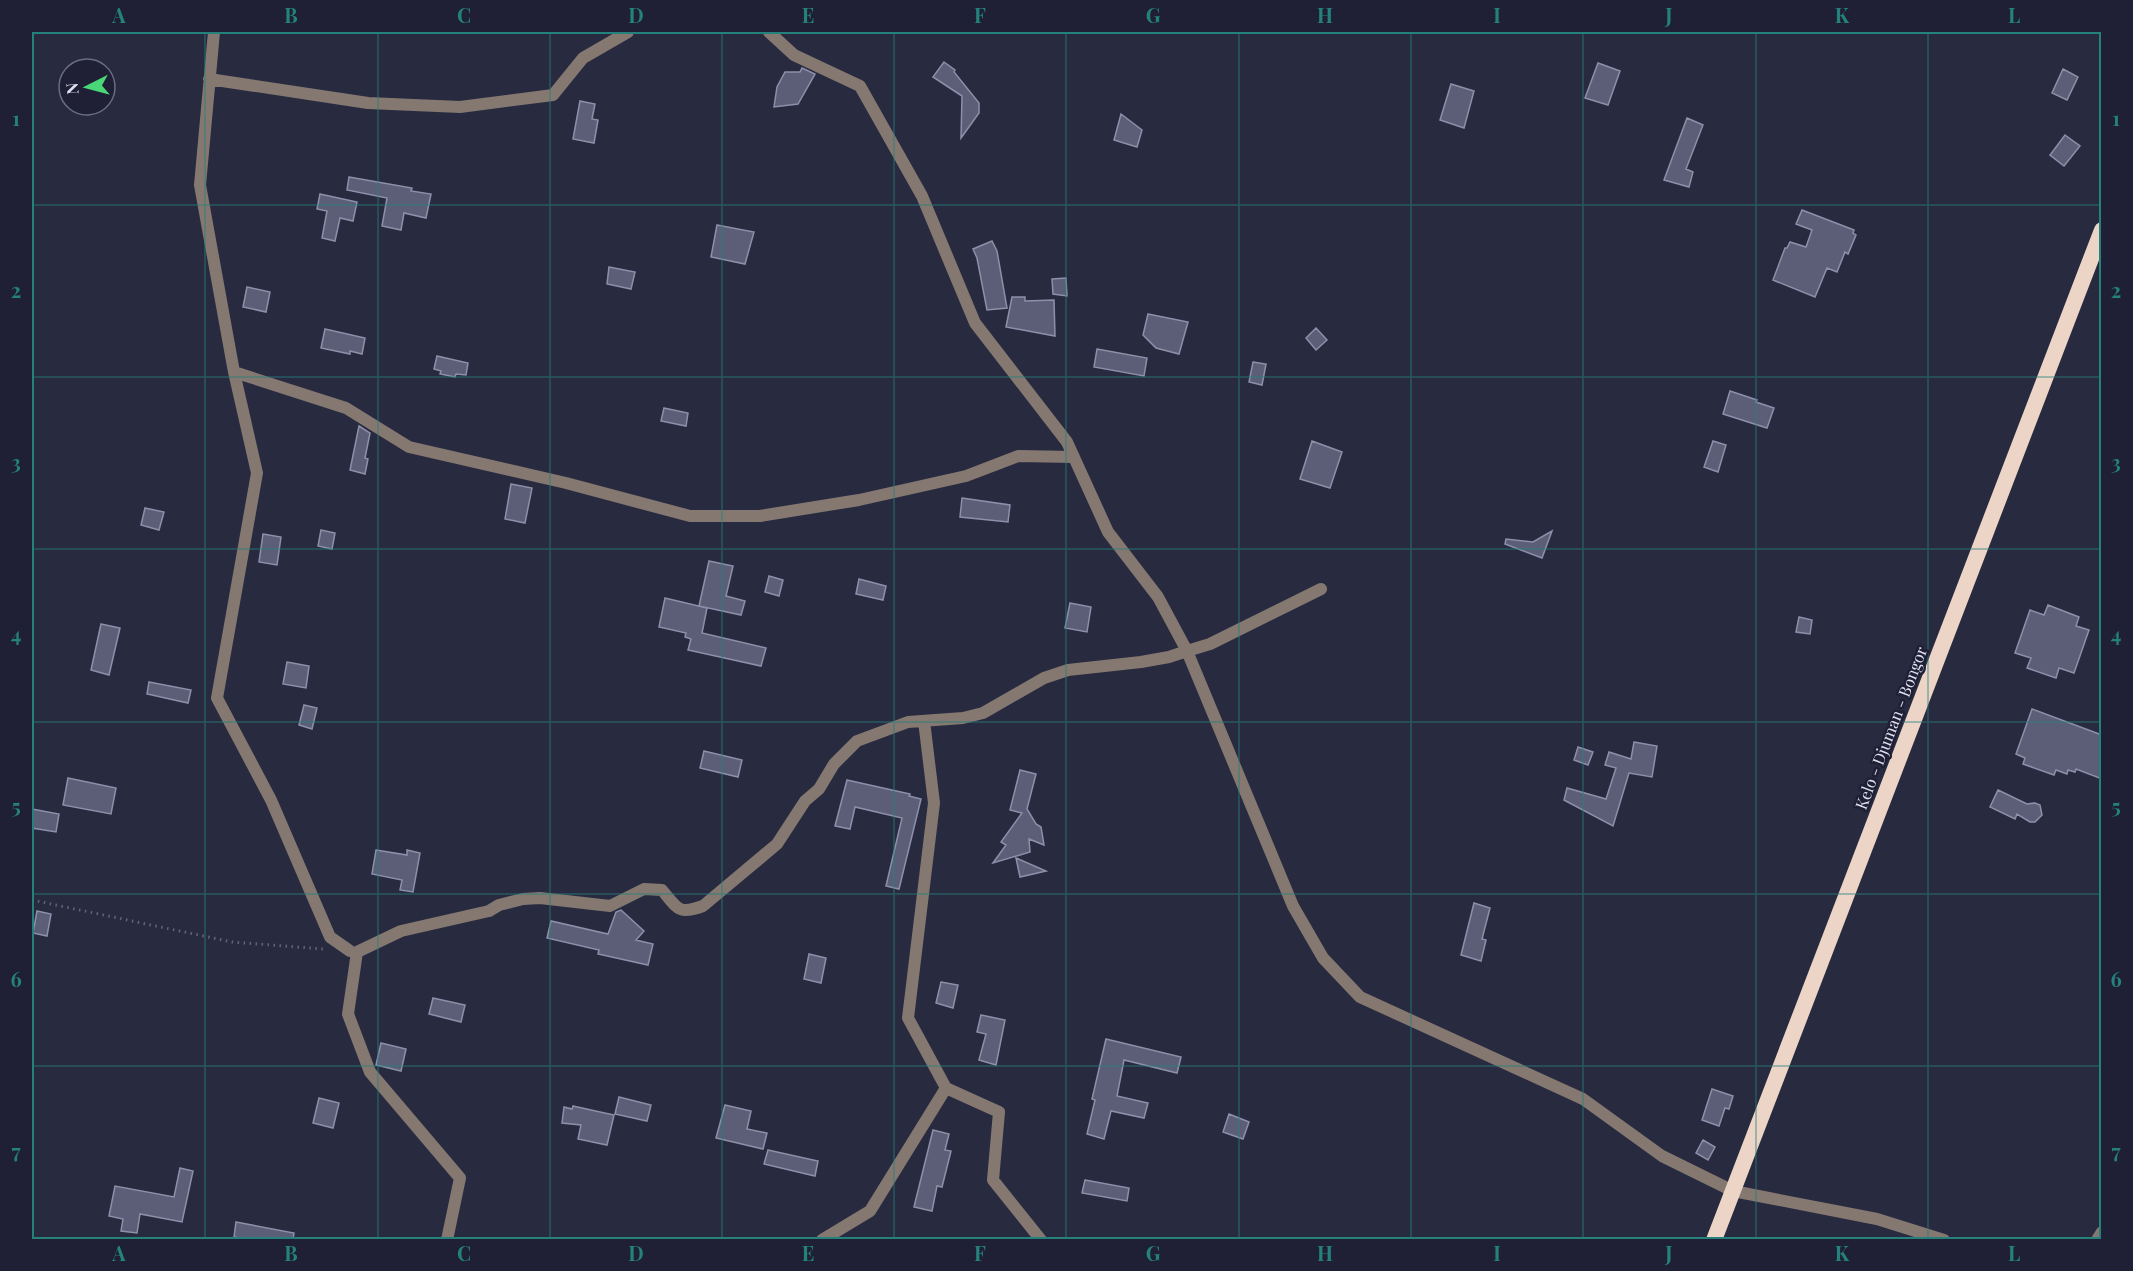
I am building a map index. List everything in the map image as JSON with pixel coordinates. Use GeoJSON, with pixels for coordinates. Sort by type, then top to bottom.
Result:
{"type":"FeatureCollection","features":[{"type":"Feature","properties":{"kind":"highway","name":"Kelo - Djuman - Bongor"},"geometry":{"type":"LineString","coordinates":[[1714,1239],[2102,230]]}},
{"type":"Feature","properties":{"kind":"street"},"geometry":{"type":"LineString","coordinates":[[214,32],[200,185],[234,372],[256,473],[217,698],[271,800],[330,937],[350,951]]}},
{"type":"Feature","properties":{"kind":"street"},"geometry":{"type":"LineString","coordinates":[[209,79],[368,102],[460,107],[553,95],[583,58],[628,32]]}},
{"type":"Feature","properties":{"kind":"street"},"geometry":{"type":"LineString","coordinates":[[769,32],[794,56],[860,86],[922,196],[975,323],[1067,442],[1108,532],[1158,597],[1187,651],[1293,906],[1323,958],[1360,997],[1583,1099],[1662,1156],[1732,1191],[1877,1219],[1944,1239]]}},
{"type":"Feature","properties":{"kind":"street"},"geometry":{"type":"LineString","coordinates":[[234,372],[346,408],[409,447],[566,483],[690,516],[760,516],[859,500],[966,476],[1018,456],[1074,457]]}},
{"type":"Feature","properties":{"kind":"street"},"geometry":{"type":"LineString","coordinates":[[447,1239],[459,1178],[370,1072],[348,1014],[357,952],[400,931],[489,911],[499,905],[523,899],[540,898],[610,906],[644,889],[662,890],[677,908],[688,912],[703,906],[777,844],[805,801],[819,789],[834,764],[857,741],[908,722],[963,718],[983,712],[1044,678],[1068,670],[1169,657],[1210,644],[1321,589]]}},
{"type":"Feature","properties":{"kind":"street"},"geometry":{"type":"LineString","coordinates":[[924,721],[934,803],[908,1018],[946,1088],[999,1112],[993,1180],[1041,1239]]}},
{"type":"Feature","properties":{"kind":"street"},"geometry":{"type":"LineString","coordinates":[[822,1239],[870,1211],[946,1088]]}},
{"type":"Feature","properties":{"kind":"street"},"geometry":{"type":"LineString","coordinates":[[2097,1239],[2102,1232]]}},
{"type":"Feature","properties":{"kind":"path"},"geometry":{"type":"LineString","coordinates":[[32,900],[232,942],[350,951]]}},
{"type":"Feature","properties":{"kind":"building"},"geometry":{"type":"Polygon","coordinates":[[[944,62],[955,70],[954,72],[979,103],[979,113],[961,138],[962,96],[933,77],[944,62]]]}},
{"type":"Feature","properties":{"kind":"building"},"geometry":{"type":"Polygon","coordinates":[[[1598,63],[1620,71],[1608,105],[1585,98],[1598,63]]]}},
{"type":"Feature","properties":{"kind":"building"},"geometry":{"type":"Polygon","coordinates":[[[802,68],[815,74],[798,104],[774,107],[777,87],[785,72],[800,72],[802,68]]]}},
{"type":"Feature","properties":{"kind":"building"},"geometry":{"type":"Polygon","coordinates":[[[2063,69],[2078,77],[2067,100],[2052,93],[2063,69]]]}},
{"type":"Feature","properties":{"kind":"building"},"geometry":{"type":"Polygon","coordinates":[[[1451,84],[1474,91],[1464,128],[1440,120],[1451,84]]]}},
{"type":"Feature","properties":{"kind":"building"},"geometry":{"type":"Polygon","coordinates":[[[580,101],[595,104],[592,119],[598,120],[594,143],[573,139],[580,101]]]}},
{"type":"Feature","properties":{"kind":"building"},"geometry":{"type":"Polygon","coordinates":[[[1121,114],[1142,130],[1137,147],[1114,140],[1121,114]]]}},
{"type":"Feature","properties":{"kind":"building"},"geometry":{"type":"Polygon","coordinates":[[[1687,118],[1703,125],[1686,169],[1693,172],[1689,187],[1664,180],[1687,118]]]}},
{"type":"Feature","properties":{"kind":"building"},"geometry":{"type":"Polygon","coordinates":[[[2065,135],[2080,146],[2064,166],[2050,155],[2065,135]]]}},
{"type":"Feature","properties":{"kind":"building"},"geometry":{"type":"Polygon","coordinates":[[[349,177],[412,188],[411,191],[431,194],[426,218],[404,213],[401,230],[382,226],[387,198],[347,190],[349,177]]]}},
{"type":"Feature","properties":{"kind":"building"},"geometry":{"type":"Polygon","coordinates":[[[320,194],[357,202],[353,221],[340,218],[335,241],[322,238],[327,211],[317,209],[320,194]]]}},
{"type":"Feature","properties":{"kind":"building"},"geometry":{"type":"Polygon","coordinates":[[[1802,210],[1854,230],[1853,233],[1856,235],[1848,254],[1845,252],[1837,272],[1827,268],[1815,297],[1773,280],[1785,248],[1790,242],[1806,247],[1812,230],[1796,224],[1802,210]]]}},
{"type":"Feature","properties":{"kind":"building"},"geometry":{"type":"Polygon","coordinates":[[[717,225],[754,232],[745,264],[711,257],[717,225]]]}},
{"type":"Feature","properties":{"kind":"building"},"geometry":{"type":"Polygon","coordinates":[[[992,241],[997,251],[1007,308],[987,310],[977,258],[973,249],[992,241]]]}},
{"type":"Feature","properties":{"kind":"building"},"geometry":{"type":"Polygon","coordinates":[[[609,267],[635,272],[631,289],[607,284],[609,267]]]}},
{"type":"Feature","properties":{"kind":"building"},"geometry":{"type":"Polygon","coordinates":[[[1066,278],[1067,296],[1053,294],[1052,279],[1066,278]]]}},
{"type":"Feature","properties":{"kind":"building"},"geometry":{"type":"Polygon","coordinates":[[[247,287],[270,292],[266,312],[243,307],[247,287]]]}},
{"type":"Feature","properties":{"kind":"building"},"geometry":{"type":"Polygon","coordinates":[[[1012,297],[1025,297],[1025,301],[1054,300],[1055,336],[1006,327],[1012,297]]]}},
{"type":"Feature","properties":{"kind":"building"},"geometry":{"type":"Polygon","coordinates":[[[1148,314],[1188,322],[1179,354],[1156,348],[1143,335],[1148,314]]]}},
{"type":"Feature","properties":{"kind":"building"},"geometry":{"type":"Polygon","coordinates":[[[1316,328],[1327,340],[1316,350],[1306,338],[1316,328]]]}},
{"type":"Feature","properties":{"kind":"building"},"geometry":{"type":"Polygon","coordinates":[[[325,329],[365,338],[362,354],[321,348],[325,329]]]}},
{"type":"Feature","properties":{"kind":"building"},"geometry":{"type":"Polygon","coordinates":[[[1097,349],[1147,358],[1144,376],[1094,367],[1097,349]]]}},
{"type":"Feature","properties":{"kind":"building"},"geometry":{"type":"Polygon","coordinates":[[[437,356],[468,363],[466,375],[456,374],[455,377],[440,374],[441,371],[434,369],[437,356]]]}},
{"type":"Feature","properties":{"kind":"building"},"geometry":{"type":"Polygon","coordinates":[[[1253,362],[1266,364],[1262,385],[1249,382],[1253,362]]]}},
{"type":"Feature","properties":{"kind":"building"},"geometry":{"type":"Polygon","coordinates":[[[1730,391],[1774,408],[1767,428],[1723,414],[1730,391]]]}},
{"type":"Feature","properties":{"kind":"building"},"geometry":{"type":"Polygon","coordinates":[[[664,408],[688,413],[686,426],[661,421],[664,408]]]}},
{"type":"Feature","properties":{"kind":"building"},"geometry":{"type":"Polygon","coordinates":[[[359,426],[370,433],[365,458],[368,459],[365,474],[350,470],[359,426]]]}},
{"type":"Feature","properties":{"kind":"building"},"geometry":{"type":"Polygon","coordinates":[[[1312,441],[1342,452],[1330,488],[1300,479],[1312,441]]]}},
{"type":"Feature","properties":{"kind":"building"},"geometry":{"type":"Polygon","coordinates":[[[1713,441],[1726,445],[1718,472],[1704,467],[1713,441]]]}},
{"type":"Feature","properties":{"kind":"building"},"geometry":{"type":"Polygon","coordinates":[[[511,484],[532,488],[525,523],[505,519],[511,484]]]}},
{"type":"Feature","properties":{"kind":"building"},"geometry":{"type":"Polygon","coordinates":[[[962,498],[1010,505],[1008,522],[960,517],[962,498]]]}},
{"type":"Feature","properties":{"kind":"building"},"geometry":{"type":"Polygon","coordinates":[[[145,508],[164,512],[159,530],[141,525],[145,508]]]}},
{"type":"Feature","properties":{"kind":"building"},"geometry":{"type":"Polygon","coordinates":[[[321,530],[335,533],[332,549],[318,546],[321,530]]]}},
{"type":"Feature","properties":{"kind":"building"},"geometry":{"type":"Polygon","coordinates":[[[1552,531],[1542,558],[1505,544],[1506,539],[1533,542],[1552,531]]]}},
{"type":"Feature","properties":{"kind":"building"},"geometry":{"type":"Polygon","coordinates":[[[263,534],[281,537],[277,565],[259,562],[263,534]]]}},
{"type":"Feature","properties":{"kind":"building"},"geometry":{"type":"Polygon","coordinates":[[[709,561],[733,566],[726,596],[745,601],[741,615],[699,606],[709,561]]]}},
{"type":"Feature","properties":{"kind":"building"},"geometry":{"type":"Polygon","coordinates":[[[769,576],[783,580],[779,596],[765,592],[769,576]]]}},
{"type":"Feature","properties":{"kind":"building"},"geometry":{"type":"Polygon","coordinates":[[[859,579],[886,586],[883,600],[856,594],[859,579]]]}},
{"type":"Feature","properties":{"kind":"building"},"geometry":{"type":"Polygon","coordinates":[[[665,598],[707,608],[702,633],[766,648],[761,666],[688,650],[691,639],[685,637],[686,633],[659,627],[665,598]]]}},
{"type":"Feature","properties":{"kind":"building"},"geometry":{"type":"Polygon","coordinates":[[[1070,603],[1091,607],[1087,632],[1065,628],[1070,603]]]}},
{"type":"Feature","properties":{"kind":"building"},"geometry":{"type":"Polygon","coordinates":[[[2048,605],[2079,617],[2076,626],[2089,630],[2074,673],[2059,668],[2056,678],[2027,668],[2031,658],[2015,653],[2030,610],[2044,615],[2048,605]]]}},
{"type":"Feature","properties":{"kind":"building"},"geometry":{"type":"Polygon","coordinates":[[[1799,617],[1812,620],[1810,634],[1796,632],[1799,617]]]}},
{"type":"Feature","properties":{"kind":"building"},"geometry":{"type":"Polygon","coordinates":[[[101,624],[120,628],[109,675],[91,670],[101,624]]]}},
{"type":"Feature","properties":{"kind":"building"},"geometry":{"type":"Polygon","coordinates":[[[287,662],[309,666],[306,688],[283,684],[287,662]]]}},
{"type":"Feature","properties":{"kind":"building"},"geometry":{"type":"Polygon","coordinates":[[[149,682],[191,690],[188,703],[147,694],[149,682]]]}},
{"type":"Feature","properties":{"kind":"building"},"geometry":{"type":"Polygon","coordinates":[[[304,705],[317,708],[312,729],[299,725],[304,705]]]}},
{"type":"Feature","properties":{"kind":"building"},"geometry":{"type":"Polygon","coordinates":[[[2032,709],[2102,735],[2102,779],[2076,769],[2075,772],[2068,770],[2067,774],[2056,770],[2054,775],[2023,764],[2025,758],[2016,754],[2032,709]]]}},
{"type":"Feature","properties":{"kind":"building"},"geometry":{"type":"Polygon","coordinates":[[[1634,742],[1657,746],[1652,777],[1629,773],[1613,826],[1564,800],[1567,788],[1606,799],[1616,768],[1605,765],[1609,752],[1631,759],[1634,742]]]}},
{"type":"Feature","properties":{"kind":"building"},"geometry":{"type":"Polygon","coordinates":[[[1578,747],[1593,752],[1588,765],[1574,760],[1578,747]]]}},
{"type":"Feature","properties":{"kind":"building"},"geometry":{"type":"Polygon","coordinates":[[[704,751],[742,760],[738,777],[700,768],[704,751]]]}},
{"type":"Feature","properties":{"kind":"building"},"geometry":{"type":"Polygon","coordinates":[[[1020,770],[1036,774],[1027,809],[1036,824],[1041,827],[1044,845],[1029,839],[1030,852],[993,863],[1006,845],[1001,842],[1022,813],[1010,810],[1020,770]]]}},
{"type":"Feature","properties":{"kind":"building"},"geometry":{"type":"Polygon","coordinates":[[[68,778],[116,788],[111,814],[63,805],[68,778]]]}},
{"type":"Feature","properties":{"kind":"building"},"geometry":{"type":"Polygon","coordinates":[[[847,780],[910,794],[909,796],[921,799],[899,889],[886,886],[902,818],[855,807],[850,829],[835,826],[847,780]]]}},
{"type":"Feature","properties":{"kind":"building"},"geometry":{"type":"Polygon","coordinates":[[[1998,790],[2027,804],[2040,805],[2042,815],[2035,822],[2030,822],[2017,814],[2015,819],[1990,807],[1998,790]]]}},
{"type":"Feature","properties":{"kind":"building"},"geometry":{"type":"Polygon","coordinates":[[[32,809],[59,814],[56,832],[32,828],[32,809]]]}},
{"type":"Feature","properties":{"kind":"building"},"geometry":{"type":"Polygon","coordinates":[[[376,850],[407,855],[407,850],[420,853],[413,892],[400,890],[402,880],[372,874],[376,850]]]}},
{"type":"Feature","properties":{"kind":"building"},"geometry":{"type":"Polygon","coordinates":[[[1016,858],[1046,871],[1020,877],[1016,858]]]}},
{"type":"Feature","properties":{"kind":"building"},"geometry":{"type":"Polygon","coordinates":[[[1474,903],[1490,908],[1482,939],[1486,940],[1481,961],[1461,955],[1474,903]]]}},
{"type":"Feature","properties":{"kind":"building"},"geometry":{"type":"Polygon","coordinates":[[[621,910],[644,931],[636,940],[653,944],[648,965],[598,954],[599,950],[547,938],[551,921],[608,934],[616,912],[621,910]]]}},
{"type":"Feature","properties":{"kind":"building"},"geometry":{"type":"Polygon","coordinates":[[[37,911],[51,914],[47,936],[33,933],[37,911]]]}},
{"type":"Feature","properties":{"kind":"building"},"geometry":{"type":"Polygon","coordinates":[[[809,954],[826,958],[821,983],[804,979],[809,954]]]}},
{"type":"Feature","properties":{"kind":"building"},"geometry":{"type":"Polygon","coordinates":[[[941,982],[958,985],[953,1008],[936,1003],[941,982]]]}},
{"type":"Feature","properties":{"kind":"building"},"geometry":{"type":"Polygon","coordinates":[[[433,998],[465,1005],[461,1022],[429,1014],[433,998]]]}},
{"type":"Feature","properties":{"kind":"building"},"geometry":{"type":"Polygon","coordinates":[[[981,1015],[1005,1020],[996,1065],[979,1060],[986,1034],[977,1032],[981,1015]]]}},
{"type":"Feature","properties":{"kind":"building"},"geometry":{"type":"Polygon","coordinates":[[[1106,1039],[1181,1057],[1177,1073],[1124,1060],[1117,1096],[1148,1103],[1144,1118],[1111,1111],[1104,1139],[1087,1134],[1095,1100],[1092,1099],[1106,1039]]]}},
{"type":"Feature","properties":{"kind":"building"},"geometry":{"type":"Polygon","coordinates":[[[381,1043],[406,1049],[401,1071],[376,1065],[381,1043]]]}},
{"type":"Feature","properties":{"kind":"building"},"geometry":{"type":"Polygon","coordinates":[[[1712,1089],[1733,1096],[1729,1109],[1725,1108],[1719,1126],[1702,1120],[1712,1089]]]}},
{"type":"Feature","properties":{"kind":"building"},"geometry":{"type":"Polygon","coordinates":[[[619,1097],[651,1105],[647,1121],[615,1114],[619,1097]]]}},
{"type":"Feature","properties":{"kind":"building"},"geometry":{"type":"Polygon","coordinates":[[[319,1098],[339,1103],[333,1128],[313,1123],[319,1098]]]}},
{"type":"Feature","properties":{"kind":"building"},"geometry":{"type":"Polygon","coordinates":[[[725,1105],[751,1111],[747,1129],[767,1133],[763,1149],[716,1138],[725,1105]]]}},
{"type":"Feature","properties":{"kind":"building"},"geometry":{"type":"Polygon","coordinates":[[[573,1106],[614,1115],[607,1145],[578,1139],[581,1125],[562,1123],[564,1107],[572,1109],[573,1106]]]}},
{"type":"Feature","properties":{"kind":"building"},"geometry":{"type":"Polygon","coordinates":[[[1229,1114],[1249,1122],[1243,1139],[1223,1132],[1229,1114]]]}},
{"type":"Feature","properties":{"kind":"building"},"geometry":{"type":"Polygon","coordinates":[[[933,1130],[949,1134],[945,1150],[951,1151],[942,1187],[937,1186],[932,1211],[914,1207],[933,1130]]]}},
{"type":"Feature","properties":{"kind":"building"},"geometry":{"type":"Polygon","coordinates":[[[1703,1140],[1715,1147],[1708,1160],[1696,1153],[1703,1140]]]}},
{"type":"Feature","properties":{"kind":"building"},"geometry":{"type":"Polygon","coordinates":[[[768,1150],[818,1161],[815,1176],[764,1164],[768,1150]]]}},
{"type":"Feature","properties":{"kind":"building"},"geometry":{"type":"Polygon","coordinates":[[[180,1168],[193,1171],[182,1222],[140,1214],[137,1233],[121,1231],[123,1219],[109,1216],[115,1186],[174,1197],[180,1168]]]}},
{"type":"Feature","properties":{"kind":"building"},"geometry":{"type":"Polygon","coordinates":[[[1085,1180],[1129,1188],[1127,1201],[1082,1193],[1085,1180]]]}},
{"type":"Feature","properties":{"kind":"building"},"geometry":{"type":"Polygon","coordinates":[[[236,1222],[294,1233],[293,1239],[234,1237],[236,1222]]]}}]}
